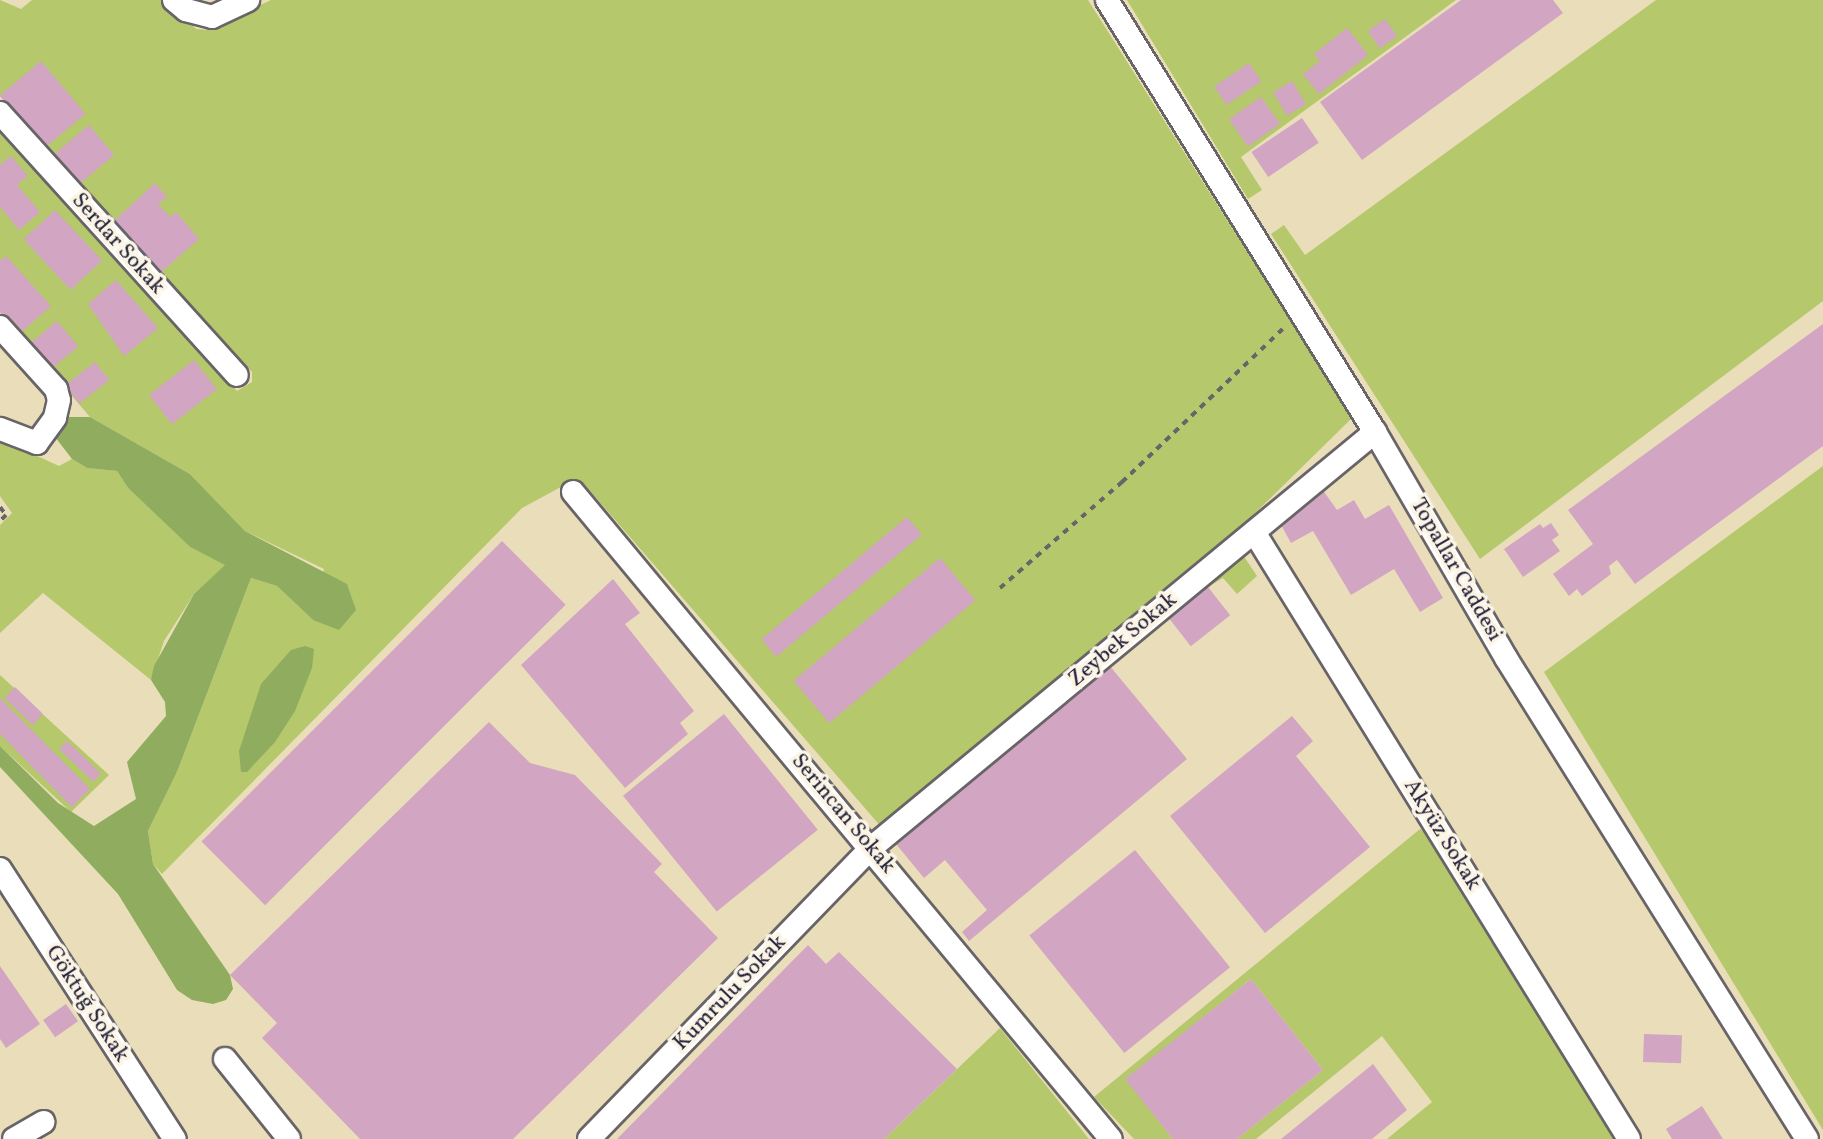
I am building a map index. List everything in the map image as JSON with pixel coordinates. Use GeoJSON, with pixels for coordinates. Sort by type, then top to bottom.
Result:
{"type":"FeatureCollection","features":[{"type":"Feature","properties":{"kind":"street"},"geometry":{"type":"LineString","coordinates":[[174,0],[186,10],[212,17],[248,0]]}},
{"type":"Feature","properties":{"kind":"street","name":"Topallar Caddesi"},"geometry":{"type":"LineString","coordinates":[[1107,0],[1375,432],[1506,658],[1807,1139]]}},
{"type":"Feature","properties":{"kind":"street","name":"Serdar Sokak"},"geometry":{"type":"LineString","coordinates":[[0,113],[237,375]]}},
{"type":"Feature","properties":{"kind":"street"},"geometry":{"type":"LineString","coordinates":[[0,327],[56,389],[59,408],[37,443],[0,429]]}},
{"type":"Feature","properties":{"kind":"street","name":"Zeybek Sokak"},"geometry":{"type":"LineString","coordinates":[[871,848],[1375,432]]}},
{"type":"Feature","properties":{"kind":"street","name":"Serincan Sokak"},"geometry":{"type":"LineString","coordinates":[[573,492],[1111,1139]]}},
{"type":"Feature","properties":{"kind":"street","name":"Akyüz Sokak"},"geometry":{"type":"LineString","coordinates":[[1254,532],[1629,1139]]}},
{"type":"Feature","properties":{"kind":"street","name":"Kumrulu Sokak"},"geometry":{"type":"LineString","coordinates":[[589,1139],[871,848]]}},
{"type":"Feature","properties":{"kind":"street","name":"Göktuğ Sokak"},"geometry":{"type":"LineString","coordinates":[[2,875],[175,1139]]}},
{"type":"Feature","properties":{"kind":"street"},"geometry":{"type":"LineString","coordinates":[[225,1059],[289,1139]]}},
{"type":"Feature","properties":{"kind":"street"},"geometry":{"type":"LineString","coordinates":[[14,1139],[44,1122]]}},
{"type":"Feature","properties":{"kind":"path"},"geometry":{"type":"LineString","coordinates":[[1000,588],[1122,482],[1302,312]]}},
{"type":"Feature","properties":{"kind":"path"},"geometry":{"type":"LineString","coordinates":[[0,507],[6,515],[0,521]]}},
{"type":"Feature","properties":{"kind":"green space"},"geometry":{"type":"Polygon","coordinates":[[[0,0],[21,9],[32,0],[167,0],[196,29],[208,30],[271,0],[1088,0],[1352,418],[1245,523],[1239,549],[1257,576],[1237,594],[1223,578],[1208,587],[896,844],[584,484],[570,482],[522,508],[162,874],[153,864],[148,831],[177,772],[251,578],[277,586],[313,620],[324,569],[245,531],[190,474],[90,417],[0,312],[0,128],[237,391],[252,382],[252,372],[0,96],[0,0]]]}},
{"type":"Feature","properties":{"kind":"green space"},"geometry":{"type":"Polygon","coordinates":[[[1127,0],[1456,0],[1241,157],[1262,190],[1248,199],[1127,0]]]}},
{"type":"Feature","properties":{"kind":"green space"},"geometry":{"type":"Polygon","coordinates":[[[1656,0],[1823,0],[1823,301],[1480,559],[1271,234],[1284,225],[1305,255],[1656,0]]]}},
{"type":"Feature","properties":{"kind":"green space"},"geometry":{"type":"Polygon","coordinates":[[[64,417],[90,417],[190,474],[245,531],[347,584],[356,610],[339,630],[313,620],[277,586],[251,578],[177,772],[148,831],[153,864],[230,975],[233,989],[226,1000],[213,1004],[192,1000],[177,990],[118,894],[0,767],[0,746],[58,803],[94,826],[136,799],[127,762],[166,716],[165,702],[151,680],[154,666],[194,594],[225,565],[190,547],[128,488],[117,471],[87,468],[72,459],[52,433],[64,417]]]}},
{"type":"Feature","properties":{"kind":"green space"},"geometry":{"type":"Polygon","coordinates":[[[0,439],[59,466],[72,459],[87,468],[117,471],[128,488],[190,547],[226,565],[194,594],[164,641],[151,680],[43,593],[0,633],[0,525],[12,513],[0,496],[0,439]]]}},
{"type":"Feature","properties":{"kind":"green space"},"geometry":{"type":"Polygon","coordinates":[[[1823,466],[1823,1130],[1544,672],[1823,466]]]}},
{"type":"Feature","properties":{"kind":"green space"},"geometry":{"type":"Polygon","coordinates":[[[305,646],[314,649],[312,668],[295,711],[275,742],[247,772],[241,772],[239,751],[261,684],[291,650],[305,646]]]}},
{"type":"Feature","properties":{"kind":"green space"},"geometry":{"type":"Polygon","coordinates":[[[0,675],[109,775],[71,812],[0,746],[0,675]]]}},
{"type":"Feature","properties":{"kind":"green space"},"geometry":{"type":"Polygon","coordinates":[[[1420,829],[1438,840],[1615,1139],[1387,1139],[1432,1102],[1382,1036],[1256,1139],[1237,1139],[1323,1070],[1251,979],[1126,1079],[1173,1139],[1134,1139],[1094,1097],[1420,829]]]}},
{"type":"Feature","properties":{"kind":"green space"},"geometry":{"type":"Polygon","coordinates":[[[1000,1028],[1089,1139],[884,1139],[1000,1028]]]}},
{"type":"Feature","properties":{"kind":"building"},"geometry":{"type":"Polygon","coordinates":[[[1461,0],[1553,0],[1563,13],[1362,160],[1320,102],[1461,0]]]}},
{"type":"Feature","properties":{"kind":"building"},"geometry":{"type":"Polygon","coordinates":[[[1385,19],[1397,36],[1380,48],[1368,31],[1385,19]]]}},
{"type":"Feature","properties":{"kind":"building"},"geometry":{"type":"Polygon","coordinates":[[[1347,28],[1368,55],[1319,94],[1303,74],[1320,61],[1314,54],[1347,28]]]}},
{"type":"Feature","properties":{"kind":"building"},"geometry":{"type":"Polygon","coordinates":[[[41,61],[85,114],[44,149],[0,96],[41,61]]]}},
{"type":"Feature","properties":{"kind":"building"},"geometry":{"type":"Polygon","coordinates":[[[1249,63],[1261,81],[1226,105],[1214,86],[1249,63]]]}},
{"type":"Feature","properties":{"kind":"building"},"geometry":{"type":"Polygon","coordinates":[[[1292,81],[1306,104],[1287,115],[1273,92],[1292,81]]]}},
{"type":"Feature","properties":{"kind":"building"},"geometry":{"type":"Polygon","coordinates":[[[1261,97],[1280,124],[1248,146],[1229,119],[1261,97]]]}},
{"type":"Feature","properties":{"kind":"building"},"geometry":{"type":"Polygon","coordinates":[[[1302,118],[1319,143],[1268,177],[1251,152],[1302,118]]]}},
{"type":"Feature","properties":{"kind":"building"},"geometry":{"type":"Polygon","coordinates":[[[89,125],[114,155],[79,184],[54,155],[89,125]]]}},
{"type":"Feature","properties":{"kind":"building"},"geometry":{"type":"Polygon","coordinates":[[[11,156],[28,176],[17,185],[40,212],[19,230],[0,207],[0,165],[11,156]]]}},
{"type":"Feature","properties":{"kind":"building"},"geometry":{"type":"Polygon","coordinates":[[[155,183],[167,197],[158,204],[170,217],[176,212],[199,239],[160,273],[114,221],[155,183]]]}},
{"type":"Feature","properties":{"kind":"building"},"geometry":{"type":"Polygon","coordinates":[[[55,210],[102,260],[71,290],[24,239],[55,210]]]}},
{"type":"Feature","properties":{"kind":"building"},"geometry":{"type":"Polygon","coordinates":[[[6,256],[51,306],[19,334],[0,312],[0,261],[6,256]]]}},
{"type":"Feature","properties":{"kind":"building"},"geometry":{"type":"Polygon","coordinates":[[[116,280],[158,328],[124,356],[88,304],[116,280]]]}},
{"type":"Feature","properties":{"kind":"building"},"geometry":{"type":"Polygon","coordinates":[[[57,321],[78,346],[51,369],[29,344],[57,321]]]}},
{"type":"Feature","properties":{"kind":"building"},"geometry":{"type":"Polygon","coordinates":[[[1823,324],[1823,446],[1635,584],[1617,560],[1609,566],[1611,574],[1582,596],[1577,589],[1569,596],[1553,574],[1593,544],[1568,510],[1823,324]]]}},
{"type":"Feature","properties":{"kind":"building"},"geometry":{"type":"Polygon","coordinates":[[[194,360],[217,389],[172,424],[149,395],[194,360]]]}},
{"type":"Feature","properties":{"kind":"building"},"geometry":{"type":"Polygon","coordinates":[[[95,362],[109,380],[79,404],[65,385],[95,362]]]}},
{"type":"Feature","properties":{"kind":"building"},"geometry":{"type":"Polygon","coordinates":[[[1322,489],[1337,510],[1354,500],[1365,519],[1389,505],[1443,598],[1420,612],[1394,569],[1351,595],[1313,531],[1291,543],[1280,523],[1322,489]]]}},
{"type":"Feature","properties":{"kind":"building"},"geometry":{"type":"Polygon","coordinates":[[[907,517],[922,535],[776,657],[761,639],[907,517]]]}},
{"type":"Feature","properties":{"kind":"building"},"geometry":{"type":"Polygon","coordinates":[[[1551,523],[1559,535],[1552,540],[1560,551],[1523,577],[1504,549],[1540,524],[1543,528],[1551,523]]]}},
{"type":"Feature","properties":{"kind":"building"},"geometry":{"type":"Polygon","coordinates":[[[502,541],[566,605],[265,905],[201,842],[502,541]]]}},
{"type":"Feature","properties":{"kind":"building"},"geometry":{"type":"Polygon","coordinates":[[[940,558],[975,600],[829,723],[794,681],[940,558]]]}},
{"type":"Feature","properties":{"kind":"building"},"geometry":{"type":"Polygon","coordinates":[[[613,579],[640,613],[625,624],[694,711],[680,723],[688,734],[625,788],[521,665],[613,579]]]}},
{"type":"Feature","properties":{"kind":"building"},"geometry":{"type":"Polygon","coordinates":[[[1208,587],[1230,615],[1191,646],[1169,618],[1208,587]]]}},
{"type":"Feature","properties":{"kind":"building"},"geometry":{"type":"Polygon","coordinates":[[[1109,665],[1187,759],[969,941],[962,932],[987,910],[945,860],[924,878],[896,844],[1109,665]]]}},
{"type":"Feature","properties":{"kind":"building"},"geometry":{"type":"Polygon","coordinates":[[[15,687],[43,714],[33,725],[5,698],[15,687]]]}},
{"type":"Feature","properties":{"kind":"building"},"geometry":{"type":"Polygon","coordinates":[[[0,698],[90,789],[72,807],[0,734],[0,698]]]}},
{"type":"Feature","properties":{"kind":"building"},"geometry":{"type":"Polygon","coordinates":[[[724,714],[818,830],[717,912],[623,796],[724,714]]]}},
{"type":"Feature","properties":{"kind":"building"},"geometry":{"type":"Polygon","coordinates":[[[1292,716],[1313,741],[1296,756],[1370,847],[1265,933],[1170,816],[1292,716]]]}},
{"type":"Feature","properties":{"kind":"building"},"geometry":{"type":"Polygon","coordinates":[[[489,722],[530,763],[575,775],[662,864],[654,872],[718,938],[513,1139],[360,1139],[262,1038],[277,1023],[230,975],[489,722]]]}},
{"type":"Feature","properties":{"kind":"building"},"geometry":{"type":"Polygon","coordinates":[[[67,741],[101,774],[93,782],[59,749],[67,741]]]}},
{"type":"Feature","properties":{"kind":"building"},"geometry":{"type":"Polygon","coordinates":[[[1135,850],[1230,967],[1124,1053],[1029,936],[1135,850]]]}},
{"type":"Feature","properties":{"kind":"building"},"geometry":{"type":"Polygon","coordinates":[[[808,945],[826,964],[839,952],[957,1069],[884,1139],[617,1139],[808,945]]]}},
{"type":"Feature","properties":{"kind":"building"},"geometry":{"type":"Polygon","coordinates":[[[0,966],[40,1024],[6,1048],[0,1039],[0,966]]]}},
{"type":"Feature","properties":{"kind":"building"},"geometry":{"type":"Polygon","coordinates":[[[1251,979],[1323,1070],[1237,1139],[1173,1139],[1125,1079],[1251,979]]]}},
{"type":"Feature","properties":{"kind":"building"},"geometry":{"type":"Polygon","coordinates":[[[66,1004],[78,1021],[55,1037],[43,1020],[66,1004]]]}},
{"type":"Feature","properties":{"kind":"building"},"geometry":{"type":"Polygon","coordinates":[[[1644,1034],[1682,1035],[1681,1063],[1643,1062],[1644,1034]]]}},
{"type":"Feature","properties":{"kind":"building"},"geometry":{"type":"Polygon","coordinates":[[[1373,1064],[1407,1110],[1372,1139],[1281,1139],[1373,1064]]]}},
{"type":"Feature","properties":{"kind":"building"},"geometry":{"type":"Polygon","coordinates":[[[1702,1106],[1723,1139],[1672,1139],[1666,1129],[1702,1106]]]}}]}
